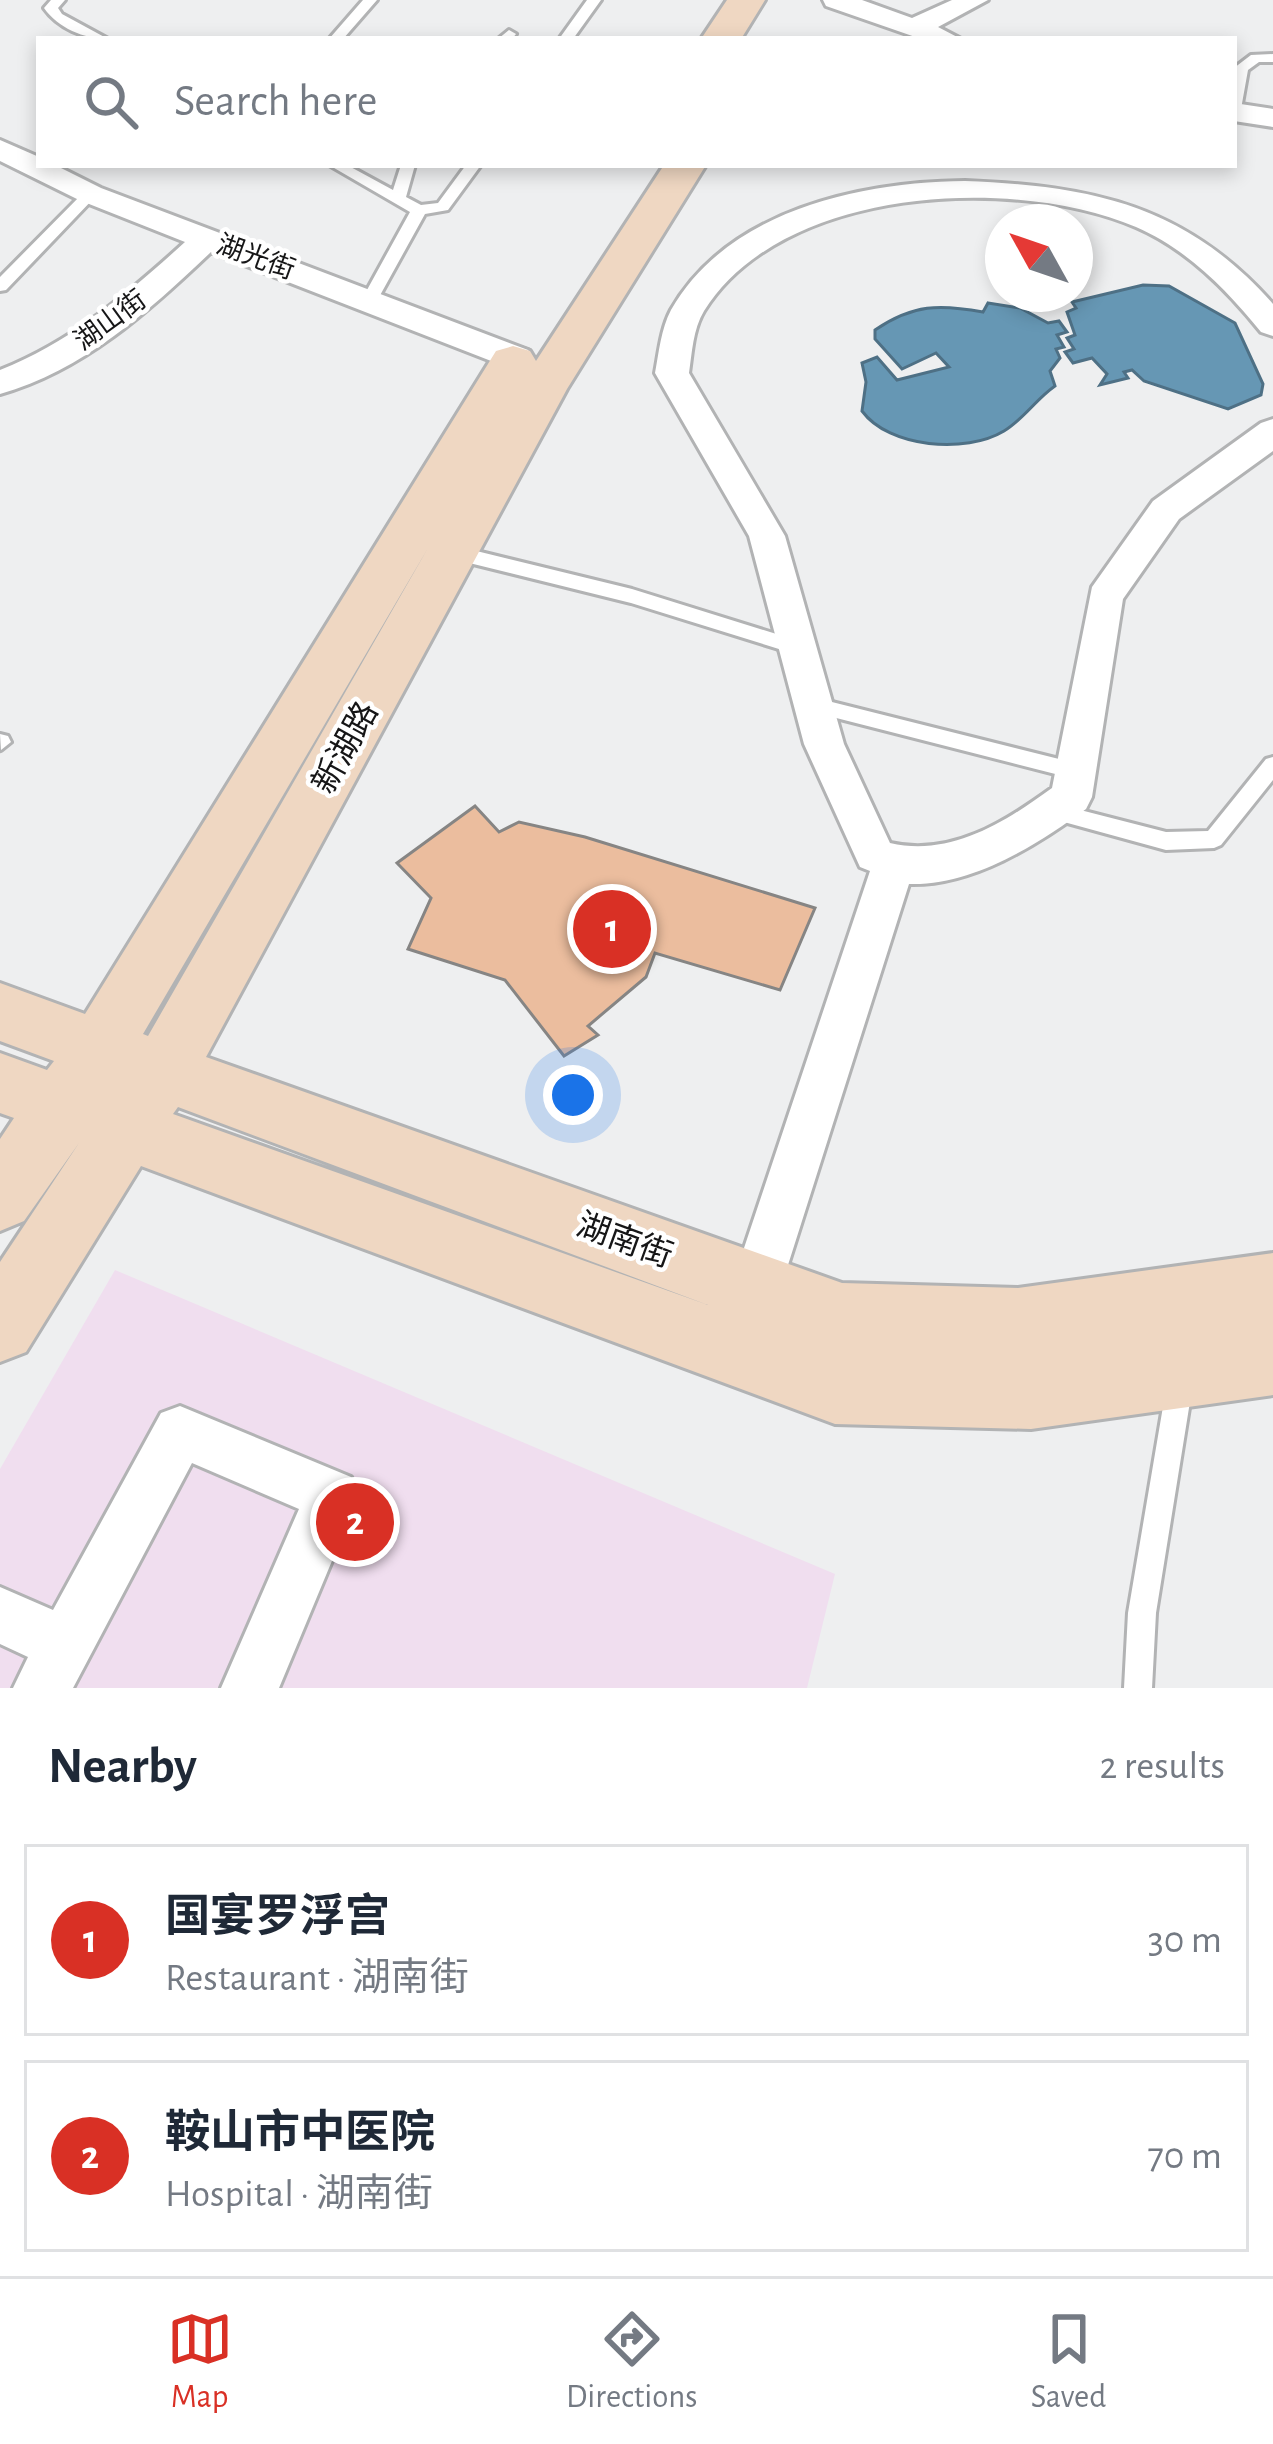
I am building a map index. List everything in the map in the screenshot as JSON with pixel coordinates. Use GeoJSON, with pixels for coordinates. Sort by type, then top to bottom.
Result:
{"type":"FeatureCollection","features":[{"type":"Feature","properties":{"kind":"main road"},"geometry":{"type":"LineString","coordinates":[[723,36],[746,0]]}},
{"type":"Feature","properties":{"kind":"main road"},"geometry":{"type":"LineString","coordinates":[[766,36],[789,0]]}},
{"type":"Feature","properties":{"kind":"main road","name":"新湖路"},"geometry":{"type":"LineString","coordinates":[[0,1198],[100,1047],[516,358],[638,168]]}},
{"type":"Feature","properties":{"kind":"main road","name":"新湖路"},"geometry":{"type":"LineString","coordinates":[[61,1105],[165,1070],[543,389],[683,168]]}},
{"type":"Feature","properties":{"kind":"main road","name":"湖南街"},"geometry":{"type":"LineString","coordinates":[[0,1012],[842,1319],[1018,1324],[1273,1288]]}},
{"type":"Feature","properties":{"kind":"main road","name":"新湖路"},"geometry":{"type":"LineString","coordinates":[[0,1326],[61,1105]]}},
{"type":"Feature","properties":{"kind":"main road","name":"湖南街"},"geometry":{"type":"LineString","coordinates":[[61,1105],[835,1387],[1031,1392],[1273,1358]]}},
{"type":"Feature","properties":{"kind":"street"},"geometry":{"type":"LineString","coordinates":[[836,0],[939,36]]}},
{"type":"Feature","properties":{"kind":"street"},"geometry":{"type":"LineString","coordinates":[[914,26],[975,0]]}},
{"type":"Feature","properties":{"kind":"street"},"geometry":{"type":"LineString","coordinates":[[1237,112],[1273,118]]}},
{"type":"Feature","properties":{"kind":"street","name":"湖光街"},"geometry":{"type":"LineString","coordinates":[[0,149],[36,167]]}},
{"type":"Feature","properties":{"kind":"street","name":"湖光街"},"geometry":{"type":"LineString","coordinates":[[38,168],[90,194],[516,358]]}},
{"type":"Feature","properties":{"kind":"street"},"geometry":{"type":"LineString","coordinates":[[862,197],[878,168]]}},
{"type":"Feature","properties":{"kind":"street"},"geometry":{"type":"LineString","coordinates":[[1273,325],[1230,272],[1183,238],[1143,218],[1091,203],[1023,194],[955,190],[862,197],[812,215],[730,264],[686,312],[672,373],[767,536],[824,744],[875,855],[914,868],[965,856],[1037,824],[1071,796],[1105,597],[1166,510],[1273,431]]}},
{"type":"Feature","properties":{"kind":"street","name":"湖山街"},"geometry":{"type":"LineString","coordinates":[[0,382],[41,369],[138,303],[206,238]]}},
{"type":"Feature","properties":{"kind":"street"},"geometry":{"type":"LineString","coordinates":[[756,1287],[895,861]]}},
{"type":"Feature","properties":{"kind":"street"},"geometry":{"type":"LineString","coordinates":[[0,1615],[53,1666],[180,1432],[332,1496],[250,1688]]}},
{"type":"Feature","properties":{"kind":"lane"},"geometry":{"type":"LineString","coordinates":[[58,0],[52,8],[57,17],[95,36]]}},
{"type":"Feature","properties":{"kind":"lane"},"geometry":{"type":"LineString","coordinates":[[339,36],[370,0]]}},
{"type":"Feature","properties":{"kind":"lane"},"geometry":{"type":"LineString","coordinates":[[568,36],[594,0]]}},
{"type":"Feature","properties":{"kind":"lane"},"geometry":{"type":"LineString","coordinates":[[1237,93],[1241,68],[1256,58],[1273,58]]}},
{"type":"Feature","properties":{"kind":"lane"},"geometry":{"type":"LineString","coordinates":[[341,168],[418,210],[443,207],[472,168]]}},
{"type":"Feature","properties":{"kind":"lane"},"geometry":{"type":"LineString","coordinates":[[397,200],[407,168]]}},
{"type":"Feature","properties":{"kind":"lane"},"geometry":{"type":"LineString","coordinates":[[0,286],[90,194]]}},
{"type":"Feature","properties":{"kind":"lane"},"geometry":{"type":"LineString","coordinates":[[370,299],[418,210]]}},
{"type":"Feature","properties":{"kind":"lane"},"geometry":{"type":"LineString","coordinates":[[452,552],[632,596],[795,647]]}},
{"type":"Feature","properties":{"kind":"lane"},"geometry":{"type":"LineString","coordinates":[[812,705],[1075,771]]}},
{"type":"Feature","properties":{"kind":"lane"},"geometry":{"type":"LineString","coordinates":[[1053,811],[1166,841],[1214,839],[1273,765]]}},
{"type":"Feature","properties":{"kind":"lane"},"geometry":{"type":"LineString","coordinates":[[1138,1688],[1142,1613],[1183,1371]]}},
{"type":"Feature","properties":{"kind":"shaded area"},"geometry":{"type":"Polygon","coordinates":[[[115,1270],[835,1574],[807,1688],[0,1688],[0,1469],[115,1270]]]}},
{"type":"Feature","properties":{"kind":"water"},"geometry":{"type":"Polygon","coordinates":[[[1143,285],[1169,286],[1235,323],[1263,384],[1261,395],[1228,409],[1144,381],[1132,370],[1124,372],[1128,378],[1100,385],[1107,374],[1092,358],[1073,363],[1065,352],[1074,349],[1067,338],[1075,335],[1067,312],[1093,312],[1093,297],[1143,285]]]}},
{"type":"Feature","properties":{"kind":"water"},"geometry":{"type":"Polygon","coordinates":[[[940,307],[983,312],[985,308],[1027,312],[1048,323],[1059,321],[1067,332],[1057,335],[1064,347],[1056,349],[1060,358],[1050,371],[1055,386],[1018,421],[988,438],[949,445],[890,433],[862,411],[866,382],[862,363],[877,357],[897,380],[949,367],[936,353],[902,369],[875,339],[875,330],[915,311],[940,307]]]}},
{"type":"Feature","properties":{"kind":"building"},"geometry":{"type":"Polygon","coordinates":[[[475,806],[499,832],[519,822],[585,837],[815,908],[780,990],[655,953],[646,977],[588,1026],[598,1035],[564,1056],[505,980],[408,949],[431,898],[397,863],[475,806]]]}},
{"type":"Feature","properties":{"kind":"place","name":"国宴罗浮宫"},"geometry":{"type":"Point","coordinates":[612,929]}},
{"type":"Feature","properties":{"kind":"place","name":"鞍山市中医院"},"geometry":{"type":"Point","coordinates":[355,1522]}}]}
